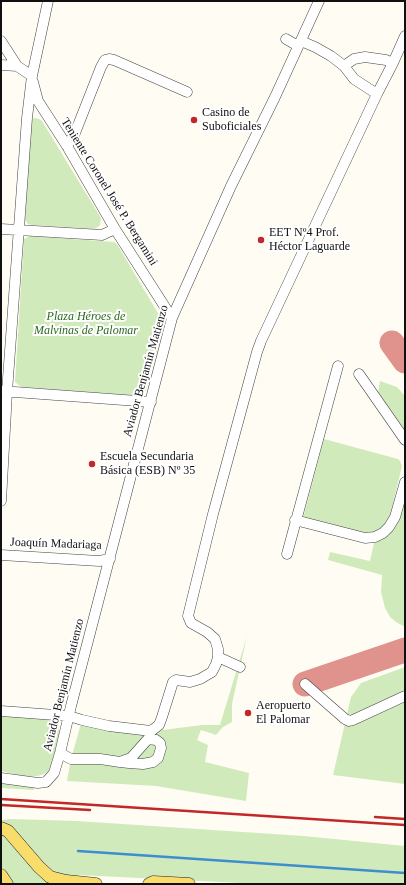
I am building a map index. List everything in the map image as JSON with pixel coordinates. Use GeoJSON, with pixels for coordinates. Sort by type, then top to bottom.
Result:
{"type":"FeatureCollection","features":[{"type":"Feature","properties":{"kind":"main road"},"geometry":{"type":"LineString","coordinates":[[1,828],[8,831],[39,867],[50,876],[66,881],[96,884]]}},
{"type":"Feature","properties":{"kind":"main road"},"geometry":{"type":"LineString","coordinates":[[1,875],[7,884]]}},
{"type":"Feature","properties":{"kind":"main road"},"geometry":{"type":"LineString","coordinates":[[148,884],[153,882],[188,884]]}},
{"type":"Feature","properties":{"kind":"street"},"geometry":{"type":"LineString","coordinates":[[1,501],[4,392],[19,230],[26,118],[32,76],[48,1]]}},
{"type":"Feature","properties":{"kind":"street","name":"Aviador Benjamín Matienzo"},"geometry":{"type":"LineString","coordinates":[[1,778],[38,783],[46,782],[52,776],[60,753],[172,318],[231,186],[319,1]]}},
{"type":"Feature","properties":{"kind":"street"},"geometry":{"type":"LineString","coordinates":[[1,711],[69,716],[109,726],[151,730],[159,724],[173,682],[176,680],[190,682],[200,679],[212,672],[218,657],[218,649],[215,639],[207,632],[191,623],[188,616],[213,514],[257,352],[405,36]]}},
{"type":"Feature","properties":{"kind":"street"},"geometry":{"type":"LineString","coordinates":[[286,40],[315,47],[344,66],[354,79],[377,94]]}},
{"type":"Feature","properties":{"kind":"street"},"geometry":{"type":"LineString","coordinates":[[1,41],[17,66],[32,76]]}},
{"type":"Feature","properties":{"kind":"street"},"geometry":{"type":"LineString","coordinates":[[344,66],[354,59],[365,57],[386,60],[393,63]]}},
{"type":"Feature","properties":{"kind":"street"},"geometry":{"type":"LineString","coordinates":[[67,146],[75,133],[101,67],[105,60],[109,58],[187,92]]}},
{"type":"Feature","properties":{"kind":"street"},"geometry":{"type":"LineString","coordinates":[[1,65],[17,66]]}},
{"type":"Feature","properties":{"kind":"street","name":"Teniente Coronel José P. Bergamini"},"geometry":{"type":"LineString","coordinates":[[32,76],[38,100],[67,146],[115,229],[172,318]]}},
{"type":"Feature","properties":{"kind":"street"},"geometry":{"type":"LineString","coordinates":[[1,229],[102,235],[115,229]]}},
{"type":"Feature","properties":{"kind":"street"},"geometry":{"type":"LineString","coordinates":[[287,554],[338,366]]}},
{"type":"Feature","properties":{"kind":"street"},"geometry":{"type":"LineString","coordinates":[[359,374],[405,440]]}},
{"type":"Feature","properties":{"kind":"street"},"geometry":{"type":"LineString","coordinates":[[4,392],[151,402]]}},
{"type":"Feature","properties":{"kind":"street"},"geometry":{"type":"LineString","coordinates":[[295,520],[365,538],[375,537],[383,533],[395,517],[405,482]]}},
{"type":"Feature","properties":{"kind":"street","name":"Joaquín Madariaga"},"geometry":{"type":"LineString","coordinates":[[1,555],[99,561],[110,559]]}},
{"type":"Feature","properties":{"kind":"street"},"geometry":{"type":"LineString","coordinates":[[218,657],[240,666]]}},
{"type":"Feature","properties":{"kind":"street"},"geometry":{"type":"LineString","coordinates":[[305,684],[349,721],[405,696]]}},
{"type":"Feature","properties":{"kind":"street"},"geometry":{"type":"LineString","coordinates":[[60,753],[71,759],[100,759],[120,762]]}},
{"type":"Feature","properties":{"kind":"green space"},"geometry":{"type":"Polygon","coordinates":[[[35,118],[42,121],[101,218],[100,225],[98,227],[94,229],[32,225],[28,224],[25,220],[30,122],[35,118]]]}},
{"type":"Feature","properties":{"kind":"green space","name":"Plaza Héroes de Malvinas de Palomar"},"geometry":{"type":"Polygon","coordinates":[[[30,236],[114,242],[117,244],[162,320],[164,326],[144,393],[138,396],[21,387],[15,382],[24,239],[30,236]]]}},
{"type":"Feature","properties":{"kind":"green space"},"geometry":{"type":"Polygon","coordinates":[[[380,381],[397,387],[405,396],[405,434],[378,393],[380,381]]]}},
{"type":"Feature","properties":{"kind":"green space"},"geometry":{"type":"Polygon","coordinates":[[[324,439],[398,459],[400,461],[402,466],[389,520],[383,528],[367,535],[303,518],[324,439]]]}},
{"type":"Feature","properties":{"kind":"green space"},"geometry":{"type":"Polygon","coordinates":[[[405,498],[405,627],[390,617],[385,608],[381,592],[382,575],[328,560],[330,552],[370,561],[374,543],[389,535],[400,518],[405,498]]]}},
{"type":"Feature","properties":{"kind":"green space"},"geometry":{"type":"Polygon","coordinates":[[[247,636],[232,704],[232,722],[223,727],[216,735],[201,730],[197,740],[208,745],[205,762],[249,773],[246,801],[156,786],[67,781],[71,759],[80,727],[84,722],[147,732],[202,725],[220,725],[247,636]]]}},
{"type":"Feature","properties":{"kind":"green space"},"geometry":{"type":"Polygon","coordinates":[[[405,667],[405,784],[333,775],[351,697],[361,683],[405,667]]]}},
{"type":"Feature","properties":{"kind":"green space"},"geometry":{"type":"Polygon","coordinates":[[[7,716],[47,719],[57,725],[61,735],[51,768],[44,774],[27,777],[1,771],[1,717],[7,716]]]}},
{"type":"Feature","properties":{"kind":"green space"},"geometry":{"type":"Polygon","coordinates":[[[1,783],[34,787],[34,790],[1,788],[1,783]]]}},
{"type":"Feature","properties":{"kind":"green space"},"geometry":{"type":"Polygon","coordinates":[[[1,820],[77,821],[304,836],[405,846],[405,884],[261,884],[78,875],[80,884],[1,884],[1,820]]]}},
{"type":"Feature","properties":{"kind":"waterway"},"geometry":{"type":"LineString","coordinates":[[78,851],[405,873]]}},
{"type":"Feature","properties":{"kind":"taxiway"},"geometry":{"type":"LineString","coordinates":[[392,343],[405,361]]}},
{"type":"Feature","properties":{"kind":"taxiway"},"geometry":{"type":"LineString","coordinates":[[305,684],[405,650]]}},
{"type":"Feature","properties":{"kind":"railway"},"geometry":{"type":"LineString","coordinates":[[1,799],[405,825]]}},
{"type":"Feature","properties":{"kind":"railway"},"geometry":{"type":"LineString","coordinates":[[1,805],[90,810]]}},
{"type":"Feature","properties":{"kind":"railway"},"geometry":{"type":"LineString","coordinates":[[375,817],[405,819]]}},
{"type":"Feature","properties":{"kind":"place","name":"Casino de Suboficiales"},"geometry":{"type":"Point","coordinates":[194,120]}},
{"type":"Feature","properties":{"kind":"place","name":"EET Nº4 Prof. Héctor Laguarde"},"geometry":{"type":"Point","coordinates":[261,240]}},
{"type":"Feature","properties":{"kind":"place","name":"Escuela Secundaria Básica (ESB) Nº 35"},"geometry":{"type":"Point","coordinates":[92,464]}},
{"type":"Feature","properties":{"kind":"place","name":"Aeropuerto El Palomar"},"geometry":{"type":"Point","coordinates":[248,713]}}]}
